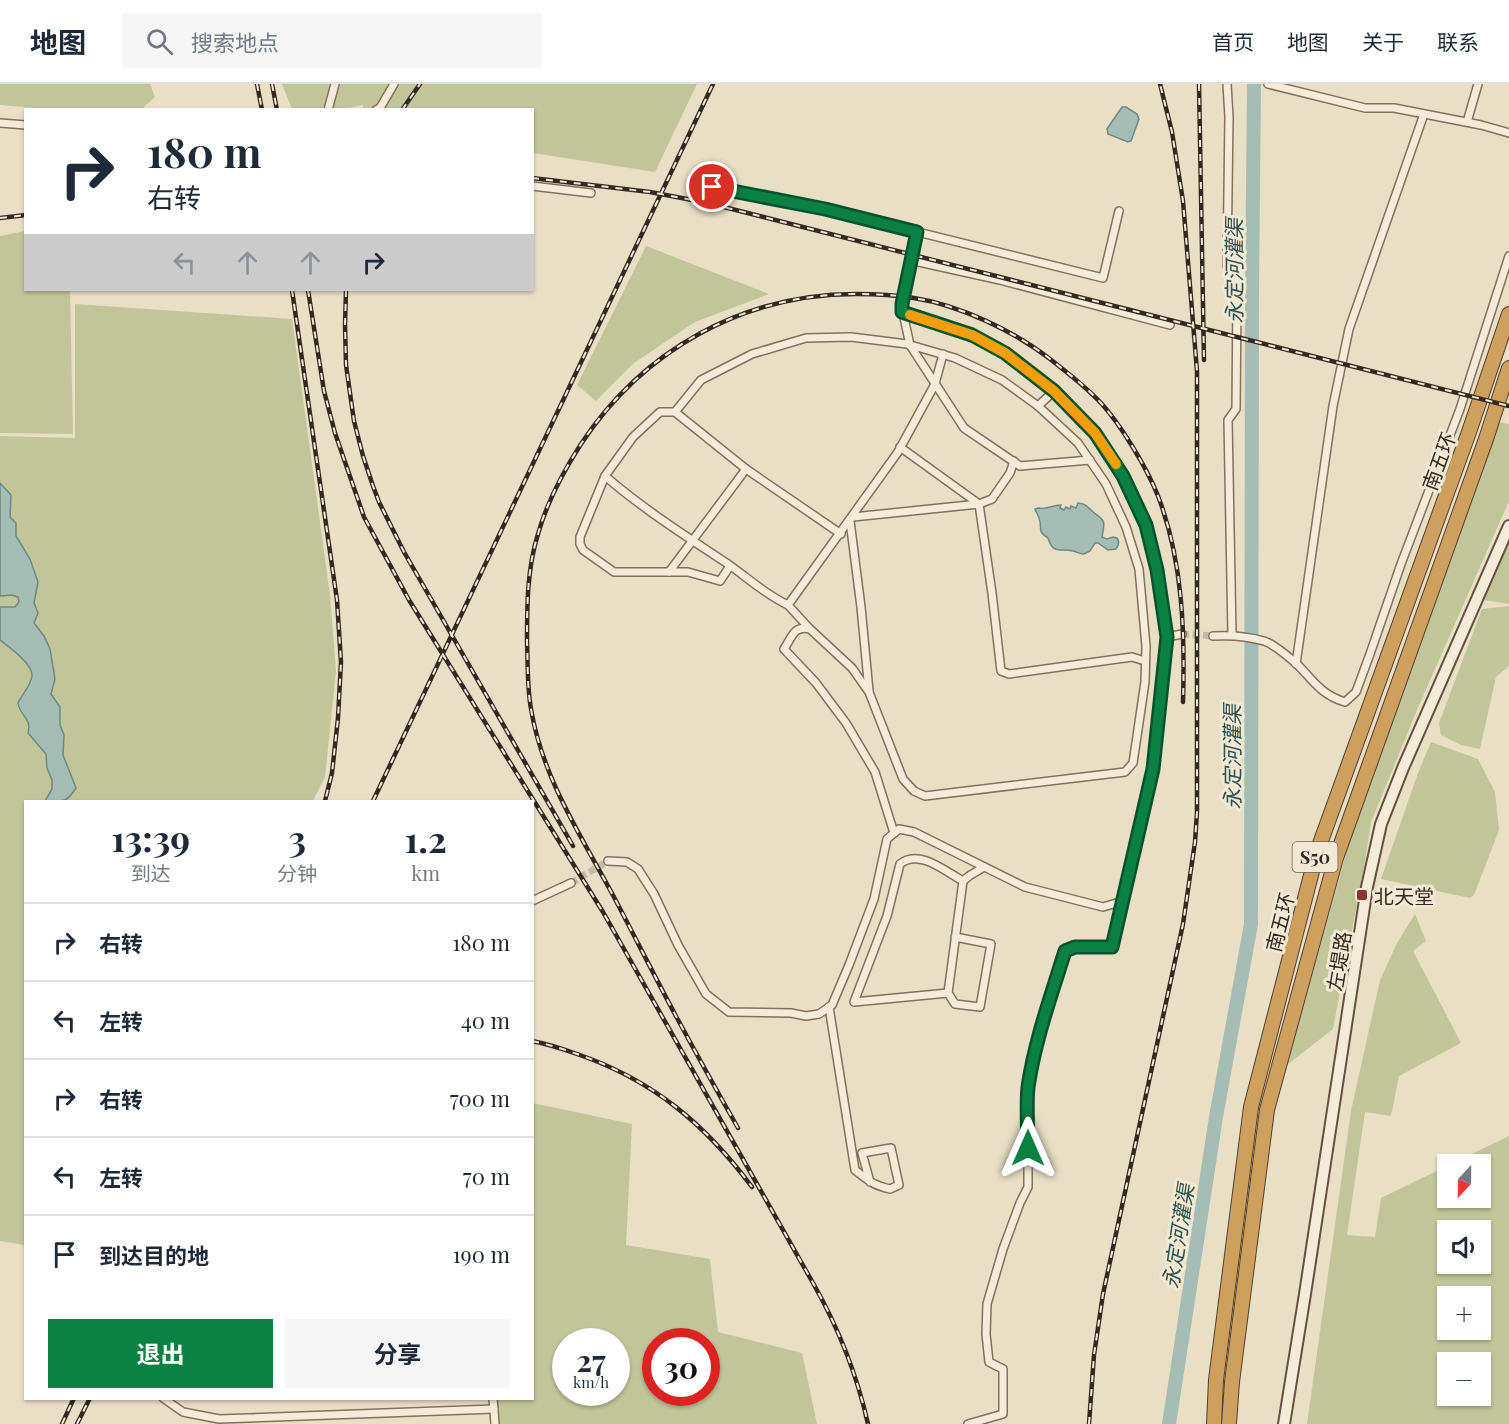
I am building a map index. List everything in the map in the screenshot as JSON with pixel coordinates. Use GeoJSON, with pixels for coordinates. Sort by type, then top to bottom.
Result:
{"type":"FeatureCollection","features":[{"type":"Feature","properties":{"kind":"highway","name":"南五环"},"geometry":{"type":"LineString","coordinates":[[1214,1424],[1216,1380],[1251,1107],[1317,852],[1469,432],[1509,314]]}},
{"type":"Feature","properties":{"kind":"highway","name":"南五环"},"geometry":{"type":"LineString","coordinates":[[1229,1424],[1232,1382],[1267,1110],[1336,858],[1509,369]]}},
{"type":"Feature","properties":{"kind":"main road","name":"左堤路"},"geometry":{"type":"LineString","coordinates":[[1284,1424],[1367,888],[1381,824],[1403,768],[1509,526]]}},
{"type":"Feature","properties":{"kind":"street"},"geometry":{"type":"LineString","coordinates":[[329,108],[335,84]]}},
{"type":"Feature","properties":{"kind":"street"},"geometry":{"type":"LineString","coordinates":[[380,108],[394,84]]}},
{"type":"Feature","properties":{"kind":"street"},"geometry":{"type":"LineString","coordinates":[[1227,84],[1229,117],[1227,266],[1235,277],[1237,299],[1236,409],[1228,420],[1232,635]]}},
{"type":"Feature","properties":{"kind":"street"},"geometry":{"type":"LineString","coordinates":[[1268,84],[1365,108],[1394,108],[1467,122],[1509,133]]}},
{"type":"Feature","properties":{"kind":"street"},"geometry":{"type":"LineString","coordinates":[[1467,122],[1478,84]]}},
{"type":"Feature","properties":{"kind":"street"},"geometry":{"type":"LineString","coordinates":[[1296,664],[1333,406],[1349,329],[1424,114]]}},
{"type":"Feature","properties":{"kind":"street"},"geometry":{"type":"LineString","coordinates":[[0,123],[24,125]]}},
{"type":"Feature","properties":{"kind":"street"},"geometry":{"type":"LineString","coordinates":[[534,186],[591,193]]}},
{"type":"Feature","properties":{"kind":"street"},"geometry":{"type":"LineString","coordinates":[[712,187],[825,209],[1103,278],[1119,211]]}},
{"type":"Feature","properties":{"kind":"street"},"geometry":{"type":"LineString","coordinates":[[917,232],[902,312],[910,345],[964,428],[1020,466],[1090,460]]}},
{"type":"Feature","properties":{"kind":"street"},"geometry":{"type":"LineString","coordinates":[[1212,636],[1232,635],[1264,641],[1296,664],[1317,687],[1333,698],[1345,702],[1356,692],[1401,564],[1460,409],[1509,256]]}},
{"type":"Feature","properties":{"kind":"street"},"geometry":{"type":"LineString","coordinates":[[910,260],[1000,280],[1170,324]]}},
{"type":"Feature","properties":{"kind":"street"},"geometry":{"type":"LineString","coordinates":[[902,312],[972,335],[1005,353],[1054,391],[1095,433],[1123,476],[1146,525],[1157,570],[1167,637],[1153,769],[1112,947],[1075,947],[1065,951],[1038,1038],[1028,1089],[1028,1187],[1003,1249],[987,1304],[986,1334],[989,1362],[1003,1369],[1003,1414],[968,1424]]}},
{"type":"Feature","properties":{"kind":"street"},"geometry":{"type":"LineString","coordinates":[[605,476],[774,599],[788,605],[852,668],[869,692],[903,779],[914,791],[925,796],[1125,772],[1133,763],[1144,682],[1146,645],[1139,569],[1121,517],[1106,484],[1078,443],[1038,406],[1002,380],[955,358],[910,345],[851,337],[806,338],[752,354],[701,380],[675,412]]}},
{"type":"Feature","properties":{"kind":"street"},"geometry":{"type":"LineString","coordinates":[[788,605],[841,534],[900,447],[935,384],[944,354]]}},
{"type":"Feature","properties":{"kind":"street"},"geometry":{"type":"LineString","coordinates":[[1038,406],[1054,391]]}},
{"type":"Feature","properties":{"kind":"street"},"geometry":{"type":"LineString","coordinates":[[730,566],[720,581],[688,572],[614,572],[583,550],[580,544],[580,537],[605,476],[633,437],[660,412],[675,412],[747,469],[841,534]]}},
{"type":"Feature","properties":{"kind":"street"},"geometry":{"type":"LineString","coordinates":[[900,447],[979,504],[1001,671],[1009,674],[1132,657],[1145,661]]}},
{"type":"Feature","properties":{"kind":"street"},"geometry":{"type":"LineString","coordinates":[[851,519],[979,504],[992,499],[1010,473],[1014,461]]}},
{"type":"Feature","properties":{"kind":"street"},"geometry":{"type":"LineString","coordinates":[[669,572],[747,469]]}},
{"type":"Feature","properties":{"kind":"street"},"geometry":{"type":"LineString","coordinates":[[851,519],[869,692]]}},
{"type":"Feature","properties":{"kind":"street"},"geometry":{"type":"LineString","coordinates":[[810,629],[802,627],[796,630],[784,649],[816,683],[846,723],[875,772],[894,833]]}},
{"type":"Feature","properties":{"kind":"street"},"geometry":{"type":"LineString","coordinates":[[1167,637],[1182,634]]}},
{"type":"Feature","properties":{"kind":"street"},"geometry":{"type":"LineString","coordinates":[[1144,682],[1161,684]]}},
{"type":"Feature","properties":{"kind":"street"},"geometry":{"type":"LineString","coordinates":[[608,861],[627,862],[638,869],[654,894],[678,945],[706,994],[729,1012],[791,1013],[806,1016],[819,1014],[832,1005],[874,899],[886,839],[899,829],[914,832],[1025,887],[1103,907],[1123,901]]}},
{"type":"Feature","properties":{"kind":"street"},"geometry":{"type":"LineString","coordinates":[[948,993],[854,1002],[887,915],[900,864],[914,858],[927,861],[963,881]]}},
{"type":"Feature","properties":{"kind":"street"},"geometry":{"type":"LineString","coordinates":[[956,937],[992,944],[980,1007],[955,1004],[948,993],[963,881],[984,867]]}},
{"type":"Feature","properties":{"kind":"street"},"geometry":{"type":"LineString","coordinates":[[534,900],[571,883]]}},
{"type":"Feature","properties":{"kind":"street"},"geometry":{"type":"LineString","coordinates":[[829,1007],[855,1170],[873,1185],[890,1189],[899,1185],[891,1148],[862,1153],[870,1182]]}},
{"type":"Feature","properties":{"kind":"street"},"geometry":{"type":"LineString","coordinates":[[166,1400],[183,1412],[219,1419],[494,1409]]}},
{"type":"Feature","properties":{"kind":"street"},"geometry":{"type":"LineString","coordinates":[[493,1400],[495,1424]]}},
{"type":"Feature","properties":{"kind":"street"},"geometry":{"type":"LineString","coordinates":[[203,1416],[203,1424]]}},
{"type":"Feature","properties":{"kind":"green space"},"geometry":{"type":"Polygon","coordinates":[[[0,84],[150,84],[155,97],[143,108],[35,108],[0,105],[0,84]]]}},
{"type":"Feature","properties":{"kind":"green space"},"geometry":{"type":"Polygon","coordinates":[[[282,84],[697,84],[655,172],[534,153],[534,108],[364,108],[363,105],[347,108],[292,108],[282,84]]]}},
{"type":"Feature","properties":{"kind":"green space"},"geometry":{"type":"Polygon","coordinates":[[[24,231],[24,291],[70,291],[73,434],[0,433],[0,236],[24,231]]]}},
{"type":"Feature","properties":{"kind":"green space"},"geometry":{"type":"Polygon","coordinates":[[[646,246],[769,294],[695,322],[634,363],[596,401],[577,385],[646,246]]]}},
{"type":"Feature","properties":{"kind":"green space"},"geometry":{"type":"Polygon","coordinates":[[[75,304],[292,319],[330,595],[336,671],[325,777],[314,800],[24,800],[24,1245],[0,1241],[0,436],[75,438],[75,304]]]}},
{"type":"Feature","properties":{"kind":"green space"},"geometry":{"type":"Polygon","coordinates":[[[1498,422],[1509,424],[1509,501],[1417,710],[1371,822],[1333,1029],[1287,1065],[1350,840],[1498,422]]]}},
{"type":"Feature","properties":{"kind":"green space"},"geometry":{"type":"Polygon","coordinates":[[[1509,541],[1509,604],[1483,600],[1509,541]]]}},
{"type":"Feature","properties":{"kind":"green space"},"geometry":{"type":"Polygon","coordinates":[[[1509,606],[1509,666],[1496,677],[1480,749],[1461,745],[1441,735],[1439,723],[1482,609],[1509,606]]]}},
{"type":"Feature","properties":{"kind":"green space"},"geometry":{"type":"Polygon","coordinates":[[[1431,742],[1478,759],[1495,792],[1499,830],[1474,895],[1470,898],[1381,879],[1431,742]]]}},
{"type":"Feature","properties":{"kind":"green space"},"geometry":{"type":"Polygon","coordinates":[[[1415,914],[1426,941],[1413,951],[1461,1043],[1399,1076],[1391,1116],[1365,1112],[1347,1235],[1375,1237],[1381,1198],[1437,1171],[1437,1208],[1491,1208],[1491,1154],[1472,1154],[1509,1136],[1509,1424],[1307,1424],[1351,1111],[1380,980],[1397,943],[1415,914]]]}},
{"type":"Feature","properties":{"kind":"green space"},"geometry":{"type":"Polygon","coordinates":[[[534,1103],[632,1124],[626,1245],[710,1259],[718,1328],[642,1328],[642,1406],[720,1406],[720,1332],[802,1353],[817,1424],[493,1424],[491,1400],[534,1400],[534,1103]]]}},
{"type":"Feature","properties":{"kind":"water"},"geometry":{"type":"Polygon","coordinates":[[[1122,107],[1137,114],[1139,119],[1131,141],[1128,142],[1108,134],[1107,129],[1122,107]]]}},
{"type":"Feature","properties":{"kind":"water"},"geometry":{"type":"Polygon","coordinates":[[[0,483],[11,495],[10,517],[16,523],[16,536],[30,559],[38,582],[34,603],[38,613],[34,623],[50,649],[55,679],[51,694],[60,707],[60,725],[64,735],[63,755],[76,788],[67,799],[46,800],[52,789],[46,754],[28,733],[27,720],[18,703],[30,683],[31,671],[20,656],[0,640],[0,607],[15,607],[19,602],[18,597],[0,596],[0,483]]]}},
{"type":"Feature","properties":{"kind":"water"},"geometry":{"type":"Polygon","coordinates":[[[1078,503],[1085,505],[1103,520],[1102,537],[1117,538],[1119,544],[1116,549],[1108,550],[1095,543],[1090,551],[1084,554],[1052,547],[1048,538],[1041,531],[1035,509],[1061,505],[1060,508],[1064,510],[1066,507],[1070,509],[1071,506],[1076,508],[1078,503]]]}},
{"type":"Feature","properties":{"kind":"waterway","name":"永定河灌渠"},"geometry":{"type":"LineString","coordinates":[[1169,1424],[1216,1117],[1251,924],[1254,84]]}},
{"type":"Feature","properties":{"kind":"tunnel"},"geometry":{"type":"LineString","coordinates":[[1182,634],[1213,636]]}},
{"type":"Feature","properties":{"kind":"tunnel"},"geometry":{"type":"LineString","coordinates":[[571,883],[608,861]]}},
{"type":"Feature","properties":{"kind":"railway"},"geometry":{"type":"LineString","coordinates":[[257,84],[262,108]]}},
{"type":"Feature","properties":{"kind":"railway"},"geometry":{"type":"LineString","coordinates":[[272,84],[277,108]]}},
{"type":"Feature","properties":{"kind":"railway"},"geometry":{"type":"LineString","coordinates":[[403,108],[420,84]]}},
{"type":"Feature","properties":{"kind":"railway"},"geometry":{"type":"LineString","coordinates":[[373,800],[713,84]]}},
{"type":"Feature","properties":{"kind":"railway"},"geometry":{"type":"LineString","coordinates":[[1089,1424],[1094,1355],[1103,1294],[1183,924],[1197,812],[1197,371],[1183,201],[1172,132],[1160,84]]}},
{"type":"Feature","properties":{"kind":"railway"},"geometry":{"type":"LineString","coordinates":[[1199,84],[1204,360]]}},
{"type":"Feature","properties":{"kind":"railway"},"geometry":{"type":"LineString","coordinates":[[534,178],[650,192],[708,203],[1509,406]]}},
{"type":"Feature","properties":{"kind":"railway"},"geometry":{"type":"LineString","coordinates":[[0,218],[24,215]]}},
{"type":"Feature","properties":{"kind":"railway"},"geometry":{"type":"LineString","coordinates":[[292,291],[337,600],[341,662],[338,718],[332,773],[325,800]]}},
{"type":"Feature","properties":{"kind":"railway"},"geometry":{"type":"LineString","coordinates":[[308,291],[324,391],[335,433],[364,517],[409,600],[533,800]]}},
{"type":"Feature","properties":{"kind":"railway"},"geometry":{"type":"LineString","coordinates":[[346,291],[346,365],[354,421],[379,502],[404,552],[573,846]]}},
{"type":"Feature","properties":{"kind":"railway"},"geometry":{"type":"LineString","coordinates":[[738,1128],[565,807],[545,760],[530,701],[527,642],[528,588],[534,547],[542,522],[556,488],[581,444],[606,411],[634,381],[665,355],[699,334],[736,317],[774,304],[814,297],[878,294],[931,301],[967,313],[1003,329],[1036,349],[1101,403],[1125,435],[1153,485],[1173,546],[1181,598],[1183,702]]}},
{"type":"Feature","properties":{"kind":"railway"},"geometry":{"type":"LineString","coordinates":[[534,801],[603,912],[813,1283],[846,1352],[868,1424]]}},
{"type":"Feature","properties":{"kind":"railway"},"geometry":{"type":"LineString","coordinates":[[534,1042],[561,1048],[604,1065],[653,1091],[696,1124],[716,1143],[752,1187]]}},
{"type":"Feature","properties":{"kind":"railway"},"geometry":{"type":"LineString","coordinates":[[62,1424],[73,1400]]}},
{"type":"Feature","properties":{"kind":"railway"},"geometry":{"type":"LineString","coordinates":[[77,1424],[89,1400]]}},
{"type":"Feature","properties":{"kind":"slow traffic"},"geometry":{"type":"LineString","coordinates":[[910,315],[972,335],[1005,353],[1054,391],[1095,433],[1116,464]]}},
{"type":"Feature","properties":{"kind":"place","name":"北天堂"},"geometry":{"type":"Point","coordinates":[1362,895]}},
{"type":"Feature","properties":{"kind":"route"},"geometry":{"type":"LineString","coordinates":[[712,187],[825,209],[917,232],[902,312],[972,335],[1005,353],[1054,391],[1095,433],[1123,476],[1146,525],[1157,570],[1167,637],[1153,769],[1112,947],[1075,947],[1065,951],[1038,1038],[1031,1072],[1028,1089],[1028,1148]]}}]}
